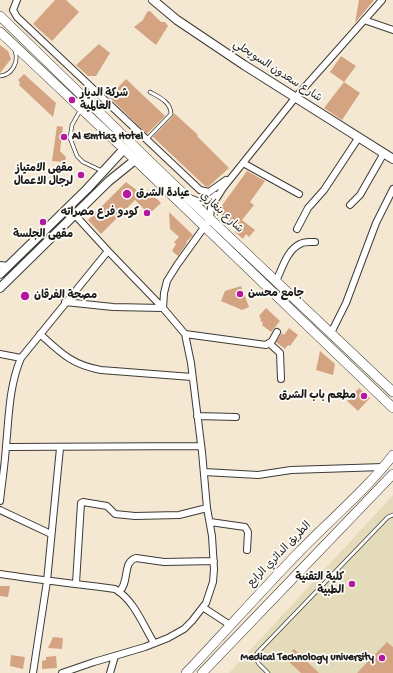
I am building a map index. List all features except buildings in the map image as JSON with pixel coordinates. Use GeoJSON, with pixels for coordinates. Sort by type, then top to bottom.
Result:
{"type":"FeatureCollection","features":[{"type":"Feature","properties":{"kind":"main road","name":"شارع سعدون السويحلي"},"geometry":{"type":"LineString","coordinates":[[152,0],[177,20],[295,98],[393,159]]}},
{"type":"Feature","properties":{"kind":"main road","name":"شارع بنغازي"},"geometry":{"type":"LineString","coordinates":[[0,16],[330,334],[393,392]]}},
{"type":"Feature","properties":{"kind":"main road","name":"شارع بنغازي"},"geometry":{"type":"LineString","coordinates":[[0,32],[393,408]]}},
{"type":"Feature","properties":{"kind":"main road"},"geometry":{"type":"LineString","coordinates":[[0,274],[106,169],[124,149]]}},
{"type":"Feature","properties":{"kind":"main road"},"geometry":{"type":"LineString","coordinates":[[0,288],[116,175],[135,160]]}},
{"type":"Feature","properties":{"kind":"main road"},"geometry":{"type":"LineString","coordinates":[[106,169],[116,175]]}},
{"type":"Feature","properties":{"kind":"main road","name":"الطريق الدائري الرابع"},"geometry":{"type":"LineString","coordinates":[[186,673],[300,551],[383,468],[393,455]]}},
{"type":"Feature","properties":{"kind":"main road"},"geometry":{"type":"LineString","coordinates":[[202,673],[393,474]]}},
{"type":"Feature","properties":{"kind":"street"},"geometry":{"type":"LineString","coordinates":[[17,0],[13,10],[17,17],[203,191],[208,192],[214,190],[238,170]]}},
{"type":"Feature","properties":{"kind":"street"},"geometry":{"type":"LineString","coordinates":[[163,308],[164,293],[167,281],[205,228],[210,219],[211,207],[223,188],[295,98],[382,0]]}},
{"type":"Feature","properties":{"kind":"street"},"geometry":{"type":"LineString","coordinates":[[364,20],[393,30]]}},
{"type":"Feature","properties":{"kind":"street"},"geometry":{"type":"LineString","coordinates":[[297,229],[308,208],[324,190],[359,137]]}},
{"type":"Feature","properties":{"kind":"street"},"geometry":{"type":"LineString","coordinates":[[350,205],[360,195],[384,153]]}},
{"type":"Feature","properties":{"kind":"street"},"geometry":{"type":"LineString","coordinates":[[243,163],[299,194]]}},
{"type":"Feature","properties":{"kind":"street"},"geometry":{"type":"LineString","coordinates":[[187,197],[196,201],[206,202],[223,188]]}},
{"type":"Feature","properties":{"kind":"street"},"geometry":{"type":"LineString","coordinates":[[330,334],[346,304],[376,223],[393,189]]}},
{"type":"Feature","properties":{"kind":"street"},"geometry":{"type":"LineString","coordinates":[[62,673],[168,638],[184,629],[204,608],[213,582],[214,561],[191,363],[185,334],[163,308],[75,215]]}},
{"type":"Feature","properties":{"kind":"street"},"geometry":{"type":"LineString","coordinates":[[276,281],[287,258],[296,246],[305,242],[315,242]]}},
{"type":"Feature","properties":{"kind":"street"},"geometry":{"type":"LineString","coordinates":[[0,501],[10,399],[16,369],[20,358],[108,251]]}},
{"type":"Feature","properties":{"kind":"street"},"geometry":{"type":"LineString","coordinates":[[0,265],[9,266]]}},
{"type":"Feature","properties":{"kind":"street"},"geometry":{"type":"LineString","coordinates":[[65,302],[113,307],[163,308]]}},
{"type":"Feature","properties":{"kind":"street"},"geometry":{"type":"LineString","coordinates":[[269,344],[277,332]]}},
{"type":"Feature","properties":{"kind":"street"},"geometry":{"type":"LineString","coordinates":[[40,334],[71,360],[88,368],[192,377]]}},
{"type":"Feature","properties":{"kind":"street"},"geometry":{"type":"LineString","coordinates":[[185,334],[266,345],[269,344],[280,353],[281,379]]}},
{"type":"Feature","properties":{"kind":"street"},"geometry":{"type":"LineString","coordinates":[[0,354],[20,358]]}},
{"type":"Feature","properties":{"kind":"street"},"geometry":{"type":"LineString","coordinates":[[197,416],[236,417]]}},
{"type":"Feature","properties":{"kind":"street"},"geometry":{"type":"LineString","coordinates":[[6,447],[60,448],[201,446]]}},
{"type":"Feature","properties":{"kind":"street"},"geometry":{"type":"LineString","coordinates":[[33,673],[47,581],[60,448]]}},
{"type":"Feature","properties":{"kind":"street"},"geometry":{"type":"LineString","coordinates":[[204,472],[258,475],[290,470],[383,468]]}},
{"type":"Feature","properties":{"kind":"street"},"geometry":{"type":"LineString","coordinates":[[76,584],[82,502],[107,506],[115,514],[136,516],[179,516],[207,508]]}},
{"type":"Feature","properties":{"kind":"street"},"geometry":{"type":"LineString","coordinates":[[0,510],[51,534]]}},
{"type":"Feature","properties":{"kind":"street"},"geometry":{"type":"LineString","coordinates":[[210,522],[245,527],[248,532],[247,550]]}},
{"type":"Feature","properties":{"kind":"street"},"geometry":{"type":"LineString","coordinates":[[119,592],[125,584],[129,562],[136,558],[171,562],[214,561]]}},
{"type":"Feature","properties":{"kind":"street"},"geometry":{"type":"LineString","coordinates":[[0,574],[115,589],[130,603],[154,643]]}},
{"type":"Feature","properties":{"kind":"street"},"geometry":{"type":"LineString","coordinates":[[204,608],[230,625]]}},
{"type":"Feature","properties":{"kind":"street"},"geometry":{"type":"LineString","coordinates":[[110,673],[115,656]]}},
{"type":"Feature","properties":{"kind":"lane"},"geometry":{"type":"LineString","coordinates":[[0,76],[5,76],[9,73],[16,60],[17,55],[13,45]]}},
{"type":"Feature","properties":{"kind":"lane"},"geometry":{"type":"LineString","coordinates":[[147,139],[171,114],[171,109],[167,103],[150,92]]}},
{"type":"Feature","properties":{"kind":"lane"},"geometry":{"type":"LineString","coordinates":[[81,109],[72,124],[70,138],[77,156],[83,162],[106,169]]}},
{"type":"Feature","properties":{"kind":"lane"},"geometry":{"type":"LineString","coordinates":[[268,673],[259,664],[256,657],[258,652],[388,517],[393,515]]}},
{"type":"Feature","properties":{"kind":"shaded area","name":"كلية التقنية الطبية"},"geometry":{"type":"Polygon","coordinates":[[[393,495],[393,673],[229,673],[393,495]]]}},
{"type":"Feature","properties":{"kind":"place","name":"شركة الديار العالمية"},"geometry":{"type":"Point","coordinates":[72,100]}},
{"type":"Feature","properties":{"kind":"place","name":"Al Emtiaz Hotel"},"geometry":{"type":"Point","coordinates":[64,137]}},
{"type":"Feature","properties":{"kind":"place","name":"مقهى الامتياز لرجال الاعمال"},"geometry":{"type":"Point","coordinates":[81,175]}},
{"type":"Feature","properties":{"kind":"place","name":"عيادة الشرق"},"geometry":{"type":"Point","coordinates":[127,194]}},
{"type":"Feature","properties":{"kind":"place","name":"كودو فرع مصراته"},"geometry":{"type":"Point","coordinates":[147,213]}},
{"type":"Feature","properties":{"kind":"place","name":"مقهى الجلسة"},"geometry":{"type":"Point","coordinates":[43,222]}},
{"type":"Feature","properties":{"kind":"place","name":"جامع محسن"},"geometry":{"type":"Point","coordinates":[240,294]}},
{"type":"Feature","properties":{"kind":"place","name":"مصحة الفرقان"},"geometry":{"type":"Point","coordinates":[25,296]}},
{"type":"Feature","properties":{"kind":"place","name":"مطعم باب الشرق"},"geometry":{"type":"Point","coordinates":[364,396]}},
{"type":"Feature","properties":{"kind":"place","name":"كلية التقنية الطبية"},"geometry":{"type":"Point","coordinates":[352,584]}},
{"type":"Feature","properties":{"kind":"place","name":"Medical Technology university"},"geometry":{"type":"Point","coordinates":[382,658]}}]}
